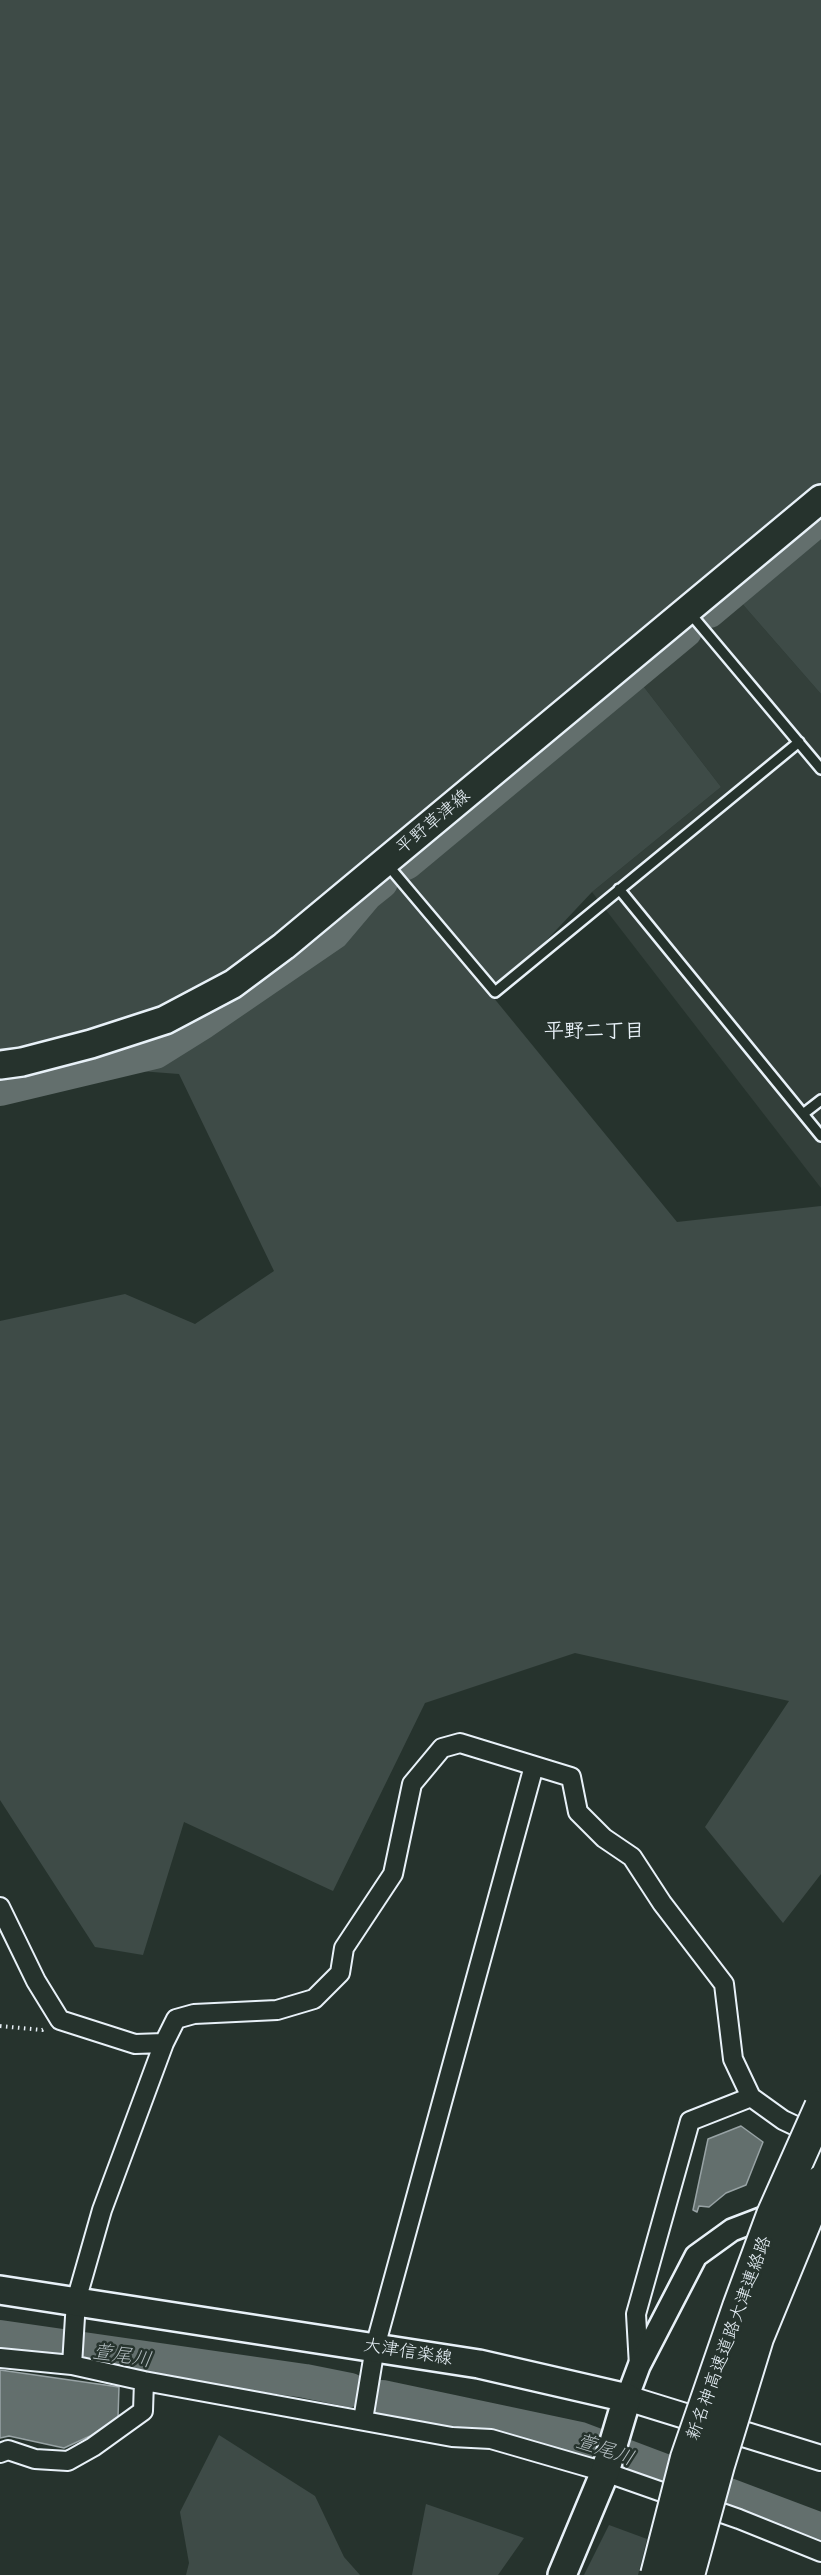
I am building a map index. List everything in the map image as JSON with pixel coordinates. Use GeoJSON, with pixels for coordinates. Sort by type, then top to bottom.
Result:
{"type":"FeatureCollection","features":[{"type":"Feature","properties":{"kind":"highway","name":"新名神高速道路大津連絡路"},"geometry":{"type":"LineString","coordinates":[[657,2575],[687,2458],[739,2307],[773,2215],[821,2107]]}},
{"type":"Feature","properties":{"kind":"highway","name":"新名神高速道路大津連絡路"},"geometry":{"type":"LineString","coordinates":[[688,2575],[718,2465],[758,2338],[821,2181]]}},
{"type":"Feature","properties":{"kind":"main road","name":"平野草津線"},"geometry":{"type":"LineString","coordinates":[[0,1065],[22,1062],[91,1044],[175,1015],[233,984],[284,946],[821,499]]}},
{"type":"Feature","properties":{"kind":"main road","name":"大津信楽線"},"geometry":{"type":"LineString","coordinates":[[0,2290],[373,2355],[479,2364],[627,2398]]}},
{"type":"Feature","properties":{"kind":"main road"},"geometry":{"type":"LineString","coordinates":[[562,2575],[605,2470],[627,2398],[821,2458]]}},
{"type":"Feature","properties":{"kind":"street"},"geometry":{"type":"LineString","coordinates":[[72,2364],[76,2302],[102,2210],[164,2043],[176,2019],[194,2014],[277,2010],[314,1999],[340,1973],[344,1948],[393,1874],[412,1784],[442,1748],[460,1743],[571,1777],[578,1812],[604,1838],[632,1857],[662,1903],[724,1984],[734,2059],[751,2097],[783,2120],[821,2138]]}},
{"type":"Feature","properties":{"kind":"street"},"geometry":{"type":"LineString","coordinates":[[364,2414],[373,2355],[534,1766]]}},
{"type":"Feature","properties":{"kind":"street"},"geometry":{"type":"LineString","coordinates":[[0,1906],[36,1981],[60,2020],[135,2044],[164,2043]]}},
{"type":"Feature","properties":{"kind":"street"},"geometry":{"type":"LineString","coordinates":[[639,2366],[636,2314],[690,2121],[751,2097]]}},
{"type":"Feature","properties":{"kind":"street"},"geometry":{"type":"LineString","coordinates":[[627,2398],[639,2366],[696,2256],[732,2230],[821,2196]]}},
{"type":"Feature","properties":{"kind":"street"},"geometry":{"type":"LineString","coordinates":[[0,2358],[72,2364],[144,2381],[364,2414],[452,2437],[491,2439],[605,2470],[821,2552]]}},
{"type":"Feature","properties":{"kind":"street"},"geometry":{"type":"LineString","coordinates":[[0,2453],[8,2450],[35,2459],[68,2461],[93,2447],[143,2412],[144,2381]]}},
{"type":"Feature","properties":{"kind":"lane"},"geometry":{"type":"LineString","coordinates":[[687,610],[821,769]]}},
{"type":"Feature","properties":{"kind":"lane"},"geometry":{"type":"LineString","coordinates":[[385,862],[495,992],[799,742]]}},
{"type":"Feature","properties":{"kind":"lane"},"geometry":{"type":"LineString","coordinates":[[619,889],[821,1136]]}},
{"type":"Feature","properties":{"kind":"lane"},"geometry":{"type":"LineString","coordinates":[[803,1114],[821,1100]]}},
{"type":"Feature","properties":{"kind":"path"},"geometry":{"type":"LineString","coordinates":[[0,2026],[42,2030],[60,2020]]}},
{"type":"Feature","properties":{"kind":"shaded area"},"geometry":{"type":"Polygon","coordinates":[[[0,0],[821,0],[821,694],[725,584],[627,665],[721,787],[592,892],[493,997],[677,1222],[821,1206],[821,1874],[783,1923],[705,1827],[789,1701],[575,1653],[425,1703],[333,1891],[184,1822],[143,1955],[95,1947],[0,1800],[0,1321],[125,1294],[195,1324],[274,1271],[179,1074],[22,1062],[0,1063],[0,0]]]}},
{"type":"Feature","properties":{"kind":"shaded area"},"geometry":{"type":"Polygon","coordinates":[[[725,584],[821,694],[821,1188],[592,892],[721,787],[627,665],[725,584]]]}},
{"type":"Feature","properties":{"kind":"shaded area"},"geometry":{"type":"Polygon","coordinates":[[[741,2126],[763,2142],[746,2185],[726,2193],[709,2207],[699,2206],[697,2212],[693,2210],[708,2139],[741,2126]]]}},
{"type":"Feature","properties":{"kind":"shaded area"},"geometry":{"type":"Polygon","coordinates":[[[0,2370],[119,2387],[118,2417],[90,2436],[64,2448],[9,2436],[0,2438],[0,2370]]]}},
{"type":"Feature","properties":{"kind":"shaded area"},"geometry":{"type":"Polygon","coordinates":[[[219,2435],[315,2496],[344,2557],[360,2575],[186,2575],[189,2563],[180,2512],[219,2435]]]}},
{"type":"Feature","properties":{"kind":"shaded area"},"geometry":{"type":"Polygon","coordinates":[[[426,2504],[524,2538],[498,2575],[412,2575],[426,2504]]]}},
{"type":"Feature","properties":{"kind":"shaded area"},"geometry":{"type":"Polygon","coordinates":[[[609,2525],[647,2539],[638,2575],[584,2575],[609,2525]]]}},
{"type":"Feature","properties":{"kind":"waterway"},"geometry":{"type":"LineString","coordinates":[[709,611],[821,517]]}},
{"type":"Feature","properties":{"kind":"waterway"},"geometry":{"type":"LineString","coordinates":[[406,863],[685,631]]}},
{"type":"Feature","properties":{"kind":"waterway"},"geometry":{"type":"LineString","coordinates":[[0,1089],[155,1052],[333,933],[366,894],[381,882]]}},
{"type":"Feature","properties":{"kind":"waterway","name":"萱尾川"},"geometry":{"type":"LineString","coordinates":[[0,2337],[305,2381],[350,2390]]}},
{"type":"Feature","properties":{"kind":"waterway","name":"萱尾川"},"geometry":{"type":"LineString","coordinates":[[382,2397],[580,2439],[821,2530]]}},
{"type":"Feature","properties":{"kind":"district","name":"平野二丁目"},"geometry":{"type":"Point","coordinates":[594,1031]}}]}
